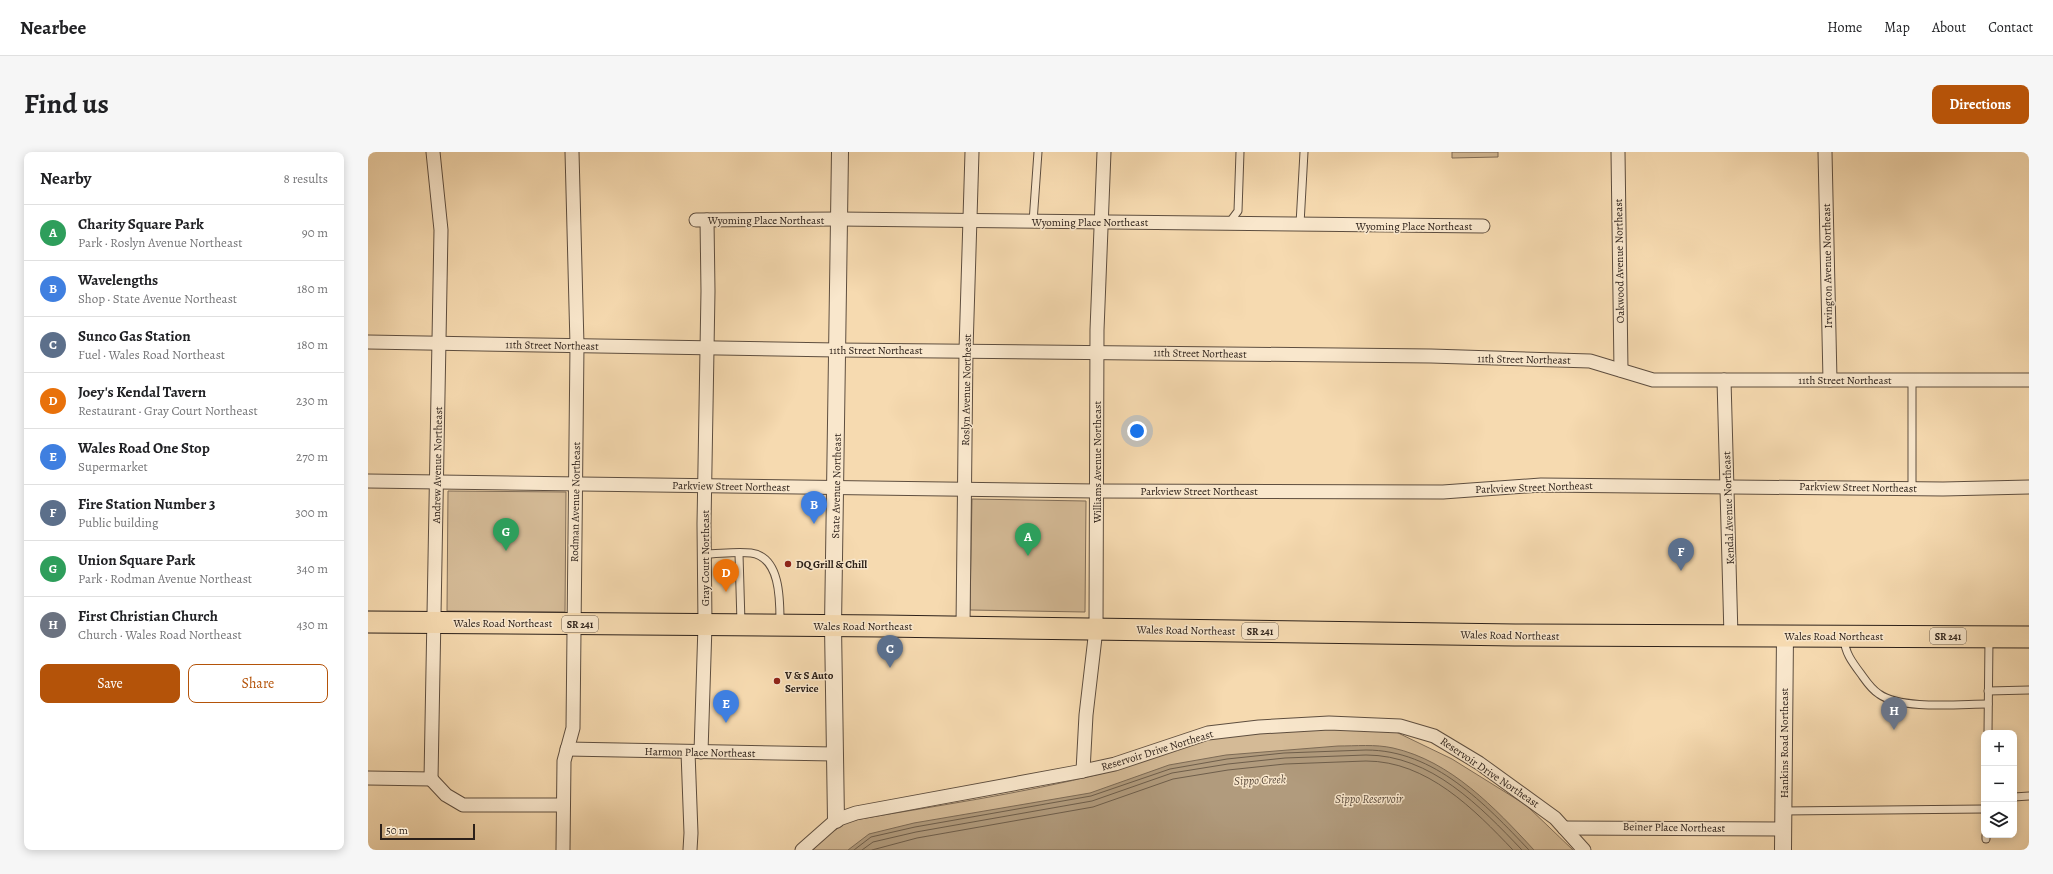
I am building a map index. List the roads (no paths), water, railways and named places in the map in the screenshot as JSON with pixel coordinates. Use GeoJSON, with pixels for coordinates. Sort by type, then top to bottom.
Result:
{"type":"FeatureCollection","features":[{"type":"Feature","properties":{"kind":"main road","name":"Wales Road Northeast"},"geometry":{"type":"LineString","coordinates":[[368,622],[963,627],[1515,635],[2029,637]]}},
{"type":"Feature","properties":{"kind":"street","name":"Andrew Avenue Northeast"},"geometry":{"type":"LineString","coordinates":[[431,779],[441,230],[433,152]]}},
{"type":"Feature","properties":{"kind":"street","name":"Rodman Avenue Northeast"},"geometry":{"type":"LineString","coordinates":[[563,850],[564,761],[573,728],[577,345],[572,152]]}},
{"type":"Feature","properties":{"kind":"street","name":"State Avenue Northeast"},"geometry":{"type":"LineString","coordinates":[[836,820],[833,626],[840,152]]}},
{"type":"Feature","properties":{"kind":"street","name":"Roslyn Avenue Northeast"},"geometry":{"type":"LineString","coordinates":[[963,627],[966,350],[972,152]]}},
{"type":"Feature","properties":{"kind":"street","name":"Williams Avenue Northeast"},"geometry":{"type":"LineString","coordinates":[[1083,771],[1086,715],[1096,629],[1098,352],[1104,152]]}},
{"type":"Feature","properties":{"kind":"street","name":"Oakwood Avenue Northeast"},"geometry":{"type":"LineString","coordinates":[[1618,152],[1620,370]]}},
{"type":"Feature","properties":{"kind":"street","name":"Irvington Avenue Northeast"},"geometry":{"type":"LineString","coordinates":[[1825,152],[1830,380]]}},
{"type":"Feature","properties":{"kind":"street","name":"Wyoming Place Northeast"},"geometry":{"type":"LineString","coordinates":[[701,220],[839,219],[970,222],[1483,226]]}},
{"type":"Feature","properties":{"kind":"street","name":"Gray Court Northeast"},"geometry":{"type":"LineString","coordinates":[[690,850],[694,752],[704,625],[708,347],[701,220]]}},
{"type":"Feature","properties":{"kind":"street","name":"11th Street Northeast"},"geometry":{"type":"LineString","coordinates":[[368,342],[1572,360],[1590,361],[1653,380],[2029,380]]}},
{"type":"Feature","properties":{"kind":"street","name":"Kendal Avenue Northeast"},"geometry":{"type":"LineString","coordinates":[[1724,380],[1731,636]]}},
{"type":"Feature","properties":{"kind":"street","name":"Parkview Street Northeast"},"geometry":{"type":"LineString","coordinates":[[368,481],[1096,491],[1443,492],[1541,485],[1912,488],[2029,487]]}},
{"type":"Feature","properties":{"kind":"street","name":"Hankins Road Northeast"},"geometry":{"type":"LineString","coordinates":[[1783,850],[1785,636]]}},
{"type":"Feature","properties":{"kind":"street","name":"Reservoir Drive Northeast"},"geometry":{"type":"LineString","coordinates":[[802,850],[836,820],[856,813],[1115,764],[1208,733],[1259,727],[1329,723],[1400,726],[1423,731],[1444,740],[1539,804],[1584,850]]}},
{"type":"Feature","properties":{"kind":"street","name":"Harmon Place Northeast"},"geometry":{"type":"LineString","coordinates":[[567,749],[834,754]]}},
{"type":"Feature","properties":{"kind":"street"},"geometry":{"type":"LineString","coordinates":[[368,778],[431,779],[446,795],[463,805],[563,805]]}},
{"type":"Feature","properties":{"kind":"street","name":"Beiner Place Northeast"},"geometry":{"type":"LineString","coordinates":[[1564,828],[1783,829]]}},
{"type":"Feature","properties":{"kind":"lane"},"geometry":{"type":"LineString","coordinates":[[1033,222],[1038,152]]}},
{"type":"Feature","properties":{"kind":"lane"},"geometry":{"type":"LineString","coordinates":[[1229,223],[1238,211],[1240,152]]}},
{"type":"Feature","properties":{"kind":"lane"},"geometry":{"type":"LineString","coordinates":[[1300,224],[1304,152]]}},
{"type":"Feature","properties":{"kind":"lane"},"geometry":{"type":"LineString","coordinates":[[1912,380],[1912,488]]}},
{"type":"Feature","properties":{"kind":"lane"},"geometry":{"type":"LineString","coordinates":[[704,554],[751,553],[762,556],[773,572],[780,587],[780,626]]}},
{"type":"Feature","properties":{"kind":"lane"},"geometry":{"type":"LineString","coordinates":[[739,554],[741,626]]}},
{"type":"Feature","properties":{"kind":"lane"},"geometry":{"type":"LineString","coordinates":[[1844,636],[1845,649],[1851,660],[1871,688],[1884,697],[1903,703],[1988,704]]}},
{"type":"Feature","properties":{"kind":"lane"},"geometry":{"type":"LineString","coordinates":[[1988,730],[1990,636]]}},
{"type":"Feature","properties":{"kind":"lane"},"geometry":{"type":"LineString","coordinates":[[1988,691],[2029,690]]}},
{"type":"Feature","properties":{"kind":"lane"},"geometry":{"type":"LineString","coordinates":[[2017,797],[2029,796]]}},
{"type":"Feature","properties":{"kind":"lane"},"geometry":{"type":"LineString","coordinates":[[1783,811],[1981,809]]}},
{"type":"Feature","properties":{"kind":"water","name":"Sippo Reservoir"},"geometry":{"type":"Polygon","coordinates":[[[1338,746],[1372,746],[1393,748],[1414,754],[1434,764],[1471,788],[1504,818],[1534,850],[848,850],[869,834],[914,823],[1090,793],[1169,765],[1226,755],[1338,746]]]}},
{"type":"Feature","properties":{"kind":"place","name":"Wavelengths"},"geometry":{"type":"Point","coordinates":[814,524]}},
{"type":"Feature","properties":{"kind":"place","name":"Union Square Park"},"geometry":{"type":"Point","coordinates":[506,551]}},
{"type":"Feature","properties":{"kind":"place","name":"Charity Square Park"},"geometry":{"type":"Point","coordinates":[1028,556]}},
{"type":"Feature","properties":{"kind":"place","name":"DQ Grill & Chill"},"geometry":{"type":"Point","coordinates":[788,564]}},
{"type":"Feature","properties":{"kind":"place","name":"Fire Station Number 3"},"geometry":{"type":"Point","coordinates":[1681,571]}},
{"type":"Feature","properties":{"kind":"place","name":"Joey's Kendal Tavern"},"geometry":{"type":"Point","coordinates":[726,592]}},
{"type":"Feature","properties":{"kind":"place","name":"Sunco Gas Station"},"geometry":{"type":"Point","coordinates":[890,668]}},
{"type":"Feature","properties":{"kind":"place","name":"V & S Auto Service"},"geometry":{"type":"Point","coordinates":[777,681]}},
{"type":"Feature","properties":{"kind":"place","name":"Wales Road One Stop"},"geometry":{"type":"Point","coordinates":[726,723]}},
{"type":"Feature","properties":{"kind":"place","name":"First Christian Church"},"geometry":{"type":"Point","coordinates":[1894,730]}},
{"type":"Feature","properties":{"kind":"water label","name":"Sippo Creek"},"geometry":{"type":"Point","coordinates":[1260,780]}}]}
